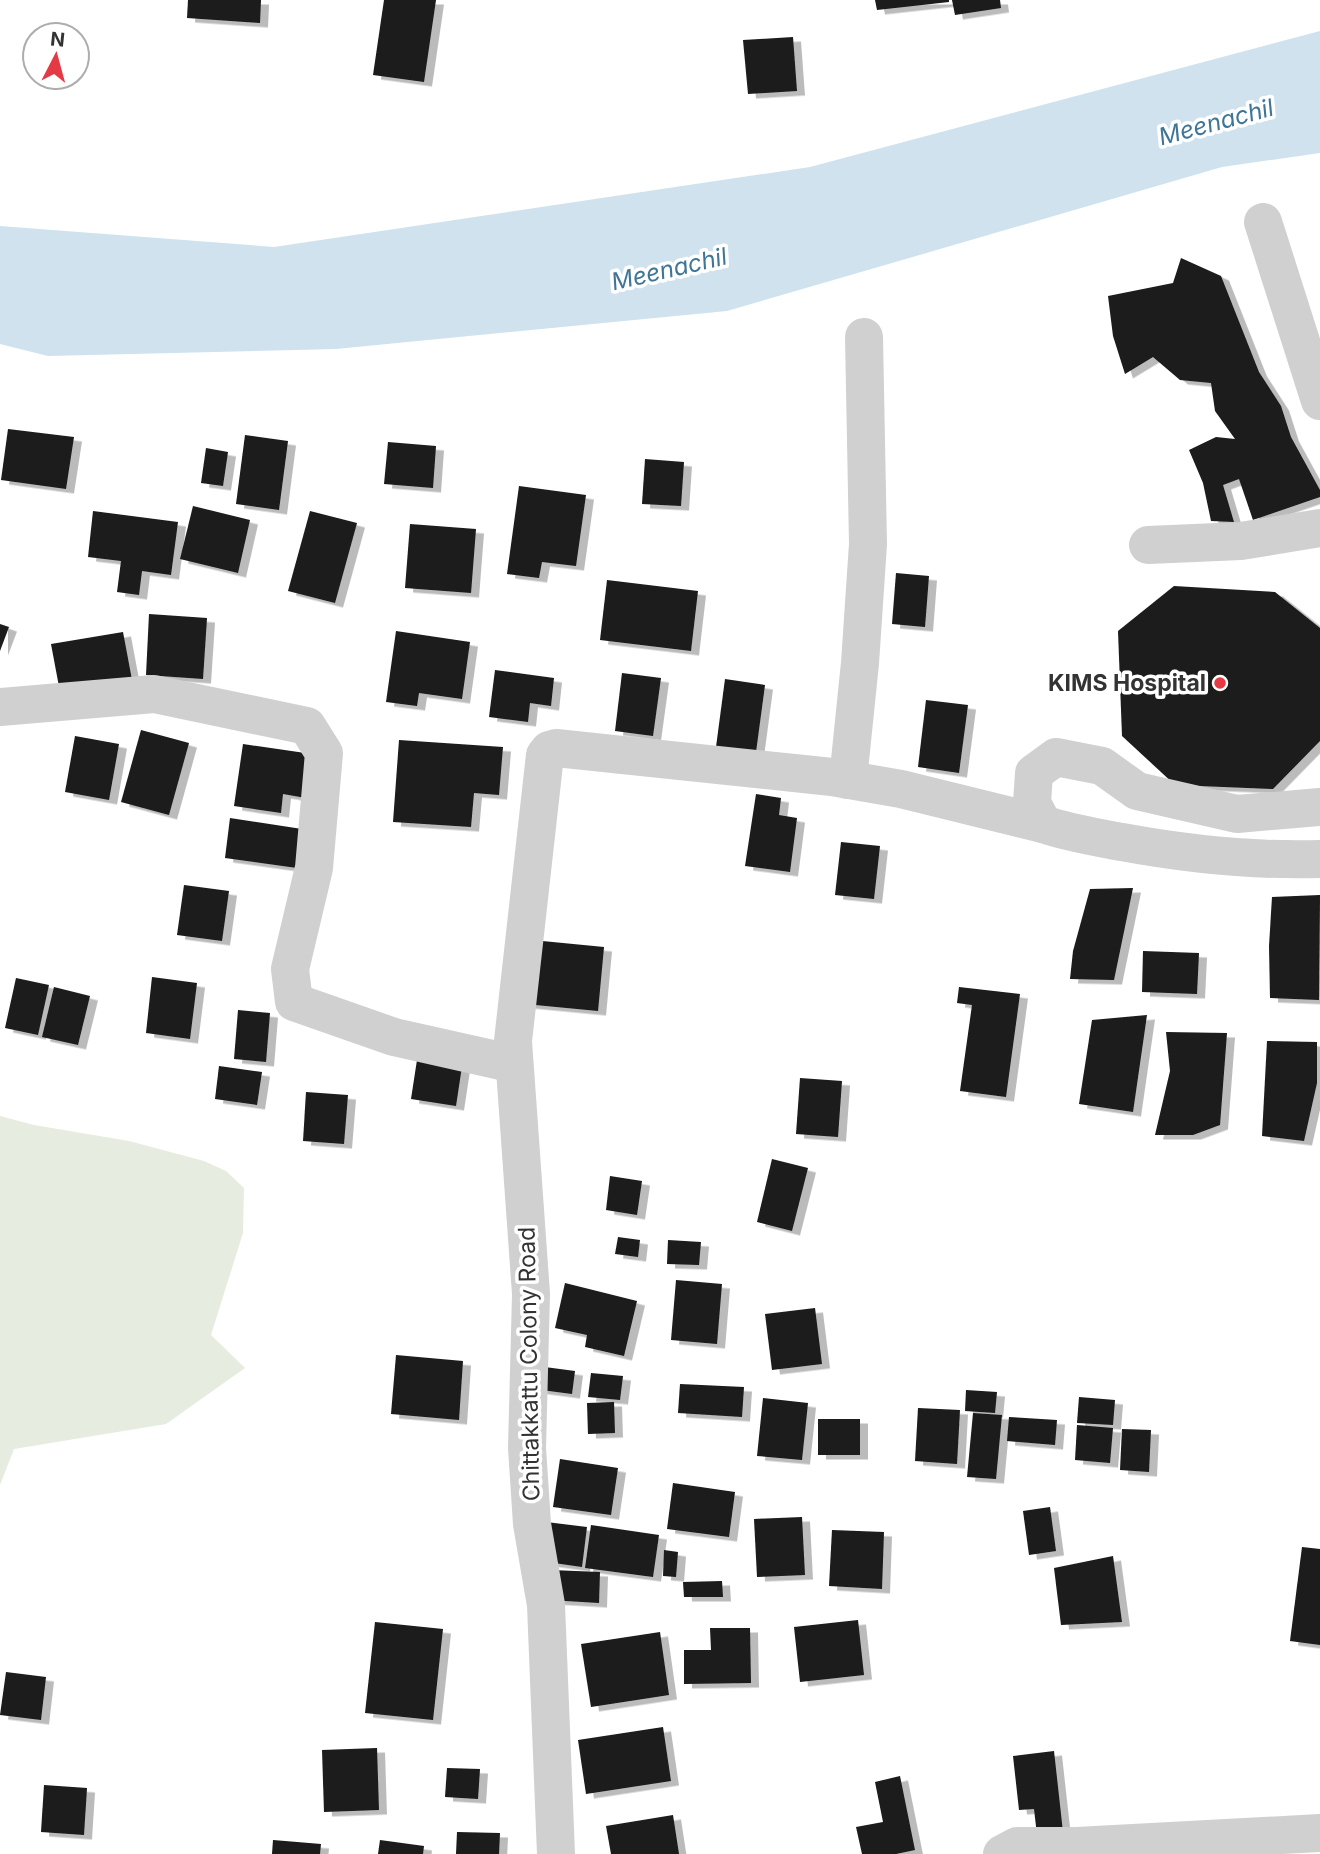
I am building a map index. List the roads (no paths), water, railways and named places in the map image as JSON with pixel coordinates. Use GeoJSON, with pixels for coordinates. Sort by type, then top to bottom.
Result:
{"type":"FeatureCollection","features":[{"type":"Feature","properties":{"kind":"street"},"geometry":{"type":"LineString","coordinates":[[1263,222],[1320,401]]}},
{"type":"Feature","properties":{"kind":"street"},"geometry":{"type":"LineString","coordinates":[[864,337],[867,544],[860,663],[848,780],[901,789],[1067,832],[1149,847],[1223,856],[1320,859]]}},
{"type":"Feature","properties":{"kind":"street"},"geometry":{"type":"LineString","coordinates":[[1149,545],[1241,541],[1320,528]]}},
{"type":"Feature","properties":{"kind":"street"},"geometry":{"type":"LineString","coordinates":[[0,707],[154,694],[307,726],[324,753],[314,868],[290,968],[294,1002],[394,1037],[514,1064]]}},
{"type":"Feature","properties":{"kind":"street","name":"Chittakkattu Colony Road"},"geometry":{"type":"LineString","coordinates":[[556,1854],[546,1605],[533,1524],[527,1448],[531,1294],[513,1041],[545,755],[556,748],[848,780]]}},
{"type":"Feature","properties":{"kind":"street"},"geometry":{"type":"LineString","coordinates":[[1043,824],[1032,803],[1034,773],[1056,757],[1102,766],[1137,791],[1237,814],[1320,807]]}},
{"type":"Feature","properties":{"kind":"street"},"geometry":{"type":"LineString","coordinates":[[1002,1854],[1017,1846],[1089,1846],[1320,1833]]}},
{"type":"Feature","properties":{"kind":"water","name":"Meenachil"},"geometry":{"type":"Polygon","coordinates":[[[1320,31],[1320,153],[1222,167],[727,311],[336,349],[48,356],[0,344],[0,226],[274,247],[810,167],[1320,31]]]}},
{"type":"Feature","properties":{"kind":"place","name":"KIMS Hospital"},"geometry":{"type":"Point","coordinates":[1220,683]}}]}
